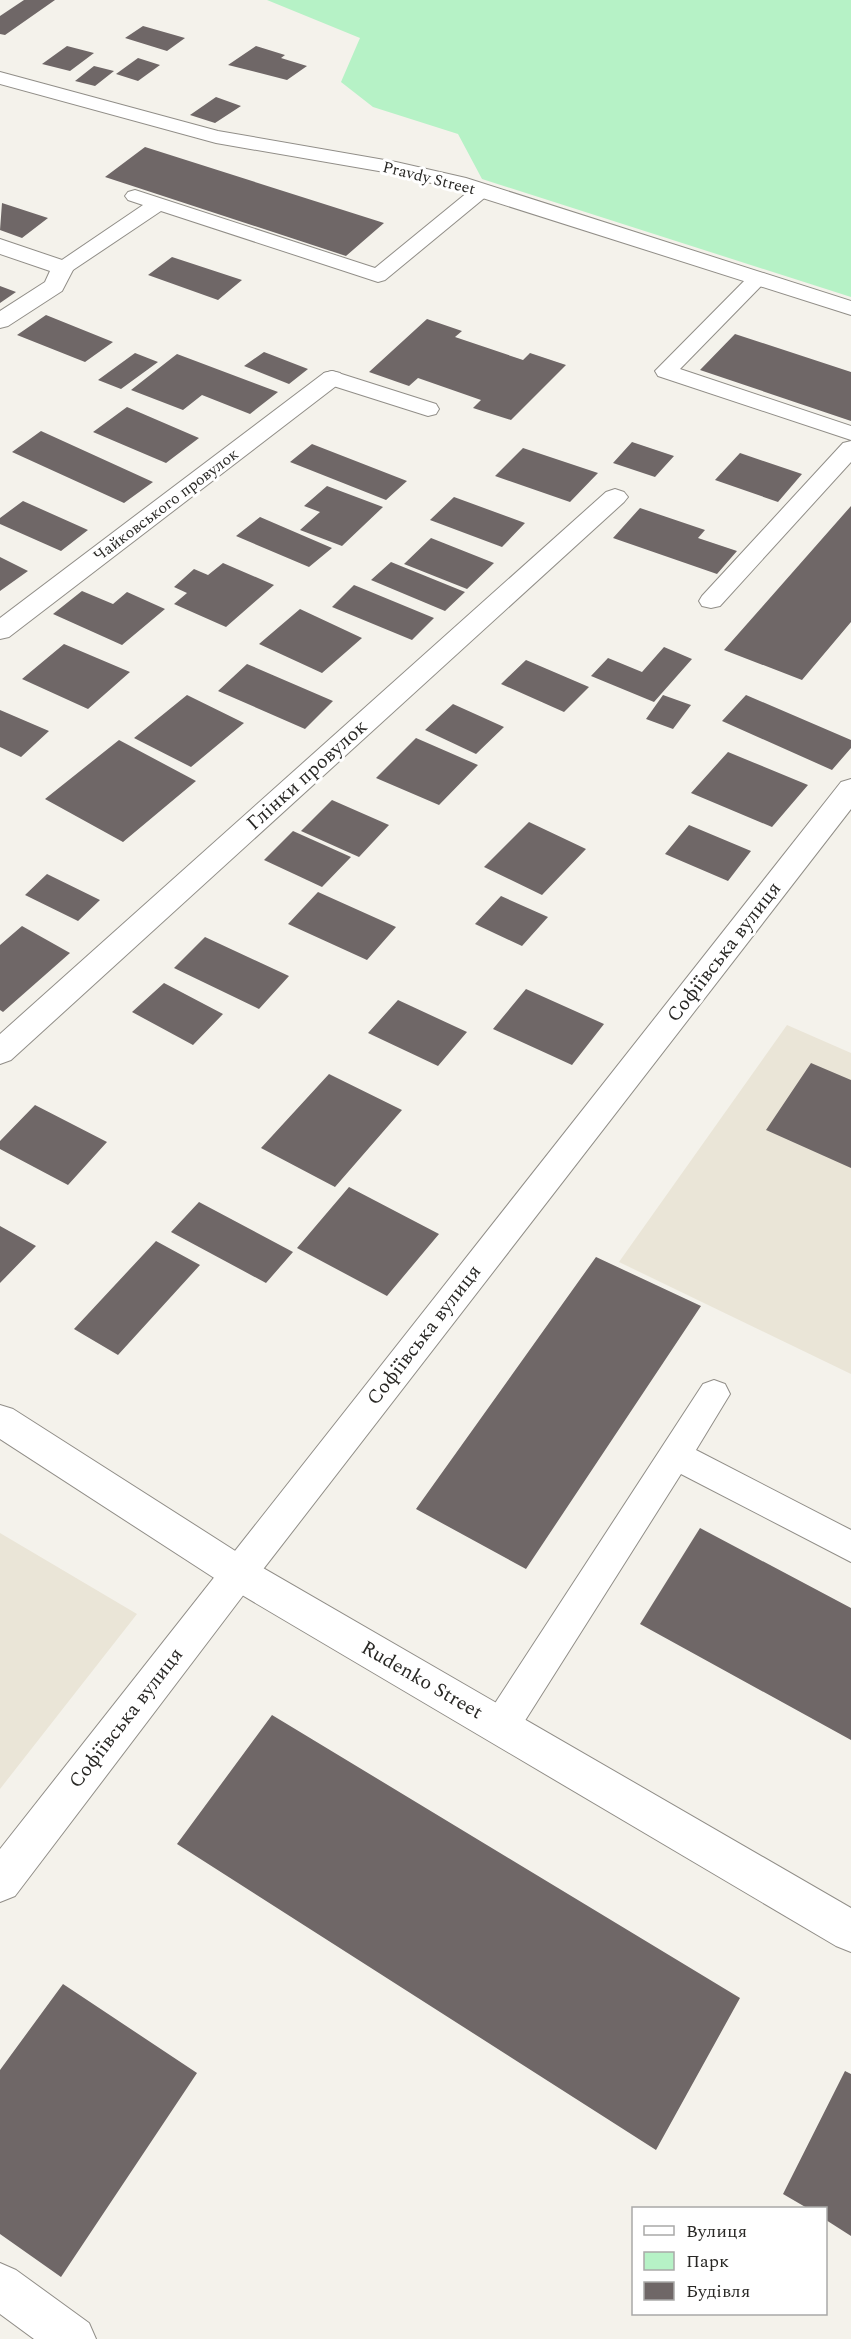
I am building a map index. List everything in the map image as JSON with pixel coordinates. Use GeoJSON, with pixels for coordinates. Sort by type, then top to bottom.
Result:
{"type":"FeatureCollection","features":[{"type":"Feature","properties":{"kind":"street","name":"Pravdy Street"},"geometry":{"type":"LineString","coordinates":[[0,78],[216,136],[396,168],[481,190],[851,308]]}},
{"type":"Feature","properties":{"kind":"street"},"geometry":{"type":"LineString","coordinates":[[0,246],[63,268],[54,286],[0,321]]}},
{"type":"Feature","properties":{"kind":"street","name":"Чайковського провулок"},"geometry":{"type":"LineString","coordinates":[[0,631],[332,378]]}},
{"type":"Feature","properties":{"kind":"street","name":"Глінки провулок"},"geometry":{"type":"LineString","coordinates":[[0,1052],[615,497]]}},
{"type":"Feature","properties":{"kind":"street","name":"Софіївська вулиця"},"geometry":{"type":"LineString","coordinates":[[0,1882],[238,1573],[851,789]]}},
{"type":"Feature","properties":{"kind":"street","name":"Rudenko Street"},"geometry":{"type":"LineString","coordinates":[[0,1420],[238,1573],[851,1931]]}},
{"type":"Feature","properties":{"kind":"street"},"geometry":{"type":"LineString","coordinates":[[0,2286],[73,2339]]}},
{"type":"Feature","properties":{"kind":"lane"},"geometry":{"type":"LineString","coordinates":[[135,196],[378,276],[481,190]]}},
{"type":"Feature","properties":{"kind":"lane"},"geometry":{"type":"LineString","coordinates":[[63,268],[159,203]]}},
{"type":"Feature","properties":{"kind":"lane"},"geometry":{"type":"LineString","coordinates":[[758,278],[666,371],[851,433]]}},
{"type":"Feature","properties":{"kind":"lane"},"geometry":{"type":"LineString","coordinates":[[332,378],[428,409]]}},
{"type":"Feature","properties":{"kind":"lane"},"geometry":{"type":"LineString","coordinates":[[711,601],[851,448]]}},
{"type":"Feature","properties":{"kind":"lane"},"geometry":{"type":"LineString","coordinates":[[501,1726],[714,1394]]}},
{"type":"Feature","properties":{"kind":"lane"},"geometry":{"type":"LineString","coordinates":[[675,1455],[851,1547]]}},
{"type":"Feature","properties":{"kind":"shaded area"},"geometry":{"type":"Polygon","coordinates":[[[787,1025],[851,1053],[851,1374],[619,1262],[787,1025]]]}},
{"type":"Feature","properties":{"kind":"shaded area"},"geometry":{"type":"Polygon","coordinates":[[[0,1533],[137,1614],[0,1789],[0,1533]]]}},
{"type":"Feature","properties":{"kind":"green space"},"geometry":{"type":"Polygon","coordinates":[[[267,0],[851,0],[851,297],[482,179],[458,134],[373,107],[341,82],[360,38],[267,0]]]}},
{"type":"Feature","properties":{"kind":"building"},"geometry":{"type":"Polygon","coordinates":[[[24,0],[55,0],[5,35],[0,34],[0,16],[24,0]]]}},
{"type":"Feature","properties":{"kind":"building"},"geometry":{"type":"Polygon","coordinates":[[[143,26],[185,38],[167,51],[125,38],[143,26]]]}},
{"type":"Feature","properties":{"kind":"building"},"geometry":{"type":"Polygon","coordinates":[[[67,46],[94,53],[70,71],[42,64],[67,46]]]}},
{"type":"Feature","properties":{"kind":"building"},"geometry":{"type":"Polygon","coordinates":[[[256,46],[285,55],[281,58],[307,66],[287,80],[228,65],[256,46]]]}},
{"type":"Feature","properties":{"kind":"building"},"geometry":{"type":"Polygon","coordinates":[[[138,58],[160,65],[138,81],[116,74],[138,58]]]}},
{"type":"Feature","properties":{"kind":"building"},"geometry":{"type":"Polygon","coordinates":[[[94,66],[114,71],[95,86],[75,81],[94,66]]]}},
{"type":"Feature","properties":{"kind":"building"},"geometry":{"type":"Polygon","coordinates":[[[216,97],[241,106],[215,123],[190,115],[216,97]]]}},
{"type":"Feature","properties":{"kind":"building"},"geometry":{"type":"Polygon","coordinates":[[[145,147],[384,223],[346,256],[105,177],[145,147]]]}},
{"type":"Feature","properties":{"kind":"building"},"geometry":{"type":"Polygon","coordinates":[[[2,203],[48,218],[22,238],[0,230],[2,203]]]}},
{"type":"Feature","properties":{"kind":"building"},"geometry":{"type":"Polygon","coordinates":[[[172,257],[242,280],[218,300],[148,275],[172,257]]]}},
{"type":"Feature","properties":{"kind":"building"},"geometry":{"type":"Polygon","coordinates":[[[0,286],[16,292],[0,303],[0,286]]]}},
{"type":"Feature","properties":{"kind":"building"},"geometry":{"type":"Polygon","coordinates":[[[46,315],[113,342],[85,362],[17,335],[46,315]]]}},
{"type":"Feature","properties":{"kind":"building"},"geometry":{"type":"Polygon","coordinates":[[[427,319],[462,331],[455,337],[523,360],[530,353],[566,365],[511,420],[473,408],[481,400],[418,378],[409,386],[369,372],[427,319]]]}},
{"type":"Feature","properties":{"kind":"building"},"geometry":{"type":"Polygon","coordinates":[[[735,334],[851,372],[851,421],[700,370],[735,334]]]}},
{"type":"Feature","properties":{"kind":"building"},"geometry":{"type":"Polygon","coordinates":[[[264,352],[308,369],[289,384],[244,366],[264,352]]]}},
{"type":"Feature","properties":{"kind":"building"},"geometry":{"type":"Polygon","coordinates":[[[135,353],[158,362],[121,389],[98,380],[135,353]]]}},
{"type":"Feature","properties":{"kind":"building"},"geometry":{"type":"Polygon","coordinates":[[[177,354],[278,392],[250,414],[202,395],[183,410],[131,390],[177,354]]]}},
{"type":"Feature","properties":{"kind":"building"},"geometry":{"type":"Polygon","coordinates":[[[127,407],[199,438],[166,463],[93,432],[127,407]]]}},
{"type":"Feature","properties":{"kind":"building"},"geometry":{"type":"Polygon","coordinates":[[[41,431],[153,482],[124,503],[12,452],[41,431]]]}},
{"type":"Feature","properties":{"kind":"building"},"geometry":{"type":"Polygon","coordinates":[[[632,442],[674,456],[655,477],[613,463],[632,442]]]}},
{"type":"Feature","properties":{"kind":"building"},"geometry":{"type":"Polygon","coordinates":[[[312,444],[407,481],[386,500],[290,462],[312,444]]]}},
{"type":"Feature","properties":{"kind":"building"},"geometry":{"type":"Polygon","coordinates":[[[523,448],[598,473],[570,502],[495,476],[523,448]]]}},
{"type":"Feature","properties":{"kind":"building"},"geometry":{"type":"Polygon","coordinates":[[[740,453],[802,474],[778,502],[715,480],[740,453]]]}},
{"type":"Feature","properties":{"kind":"building"},"geometry":{"type":"Polygon","coordinates":[[[327,486],[383,507],[342,546],[300,530],[320,512],[304,506],[327,486]]]}},
{"type":"Feature","properties":{"kind":"building"},"geometry":{"type":"Polygon","coordinates":[[[454,497],[525,523],[502,547],[430,520],[454,497]]]}},
{"type":"Feature","properties":{"kind":"building"},"geometry":{"type":"Polygon","coordinates":[[[23,501],[88,530],[61,551],[0,524],[0,518],[23,501]]]}},
{"type":"Feature","properties":{"kind":"building"},"geometry":{"type":"Polygon","coordinates":[[[851,506],[851,622],[802,680],[724,650],[851,506]]]}},
{"type":"Feature","properties":{"kind":"building"},"geometry":{"type":"Polygon","coordinates":[[[640,508],[705,530],[698,538],[737,551],[717,574],[613,538],[640,508]]]}},
{"type":"Feature","properties":{"kind":"building"},"geometry":{"type":"Polygon","coordinates":[[[260,517],[332,548],[309,567],[236,536],[260,517]]]}},
{"type":"Feature","properties":{"kind":"building"},"geometry":{"type":"Polygon","coordinates":[[[431,538],[494,563],[467,589],[404,564],[431,538]]]}},
{"type":"Feature","properties":{"kind":"building"},"geometry":{"type":"Polygon","coordinates":[[[0,557],[28,571],[0,591],[0,557]]]}},
{"type":"Feature","properties":{"kind":"building"},"geometry":{"type":"Polygon","coordinates":[[[391,562],[465,592],[445,611],[371,580],[391,562]]]}},
{"type":"Feature","properties":{"kind":"building"},"geometry":{"type":"Polygon","coordinates":[[[223,563],[274,585],[226,627],[174,604],[187,593],[174,587],[194,569],[208,575],[223,563]]]}},
{"type":"Feature","properties":{"kind":"building"},"geometry":{"type":"Polygon","coordinates":[[[354,585],[434,618],[412,640],[332,607],[354,585]]]}},
{"type":"Feature","properties":{"kind":"building"},"geometry":{"type":"Polygon","coordinates":[[[82,591],[113,604],[127,592],[165,609],[122,645],[53,614],[82,591]]]}},
{"type":"Feature","properties":{"kind":"building"},"geometry":{"type":"Polygon","coordinates":[[[300,609],[362,638],[322,673],[259,644],[300,609]]]}},
{"type":"Feature","properties":{"kind":"building"},"geometry":{"type":"Polygon","coordinates":[[[64,644],[130,672],[88,709],[22,679],[64,644]]]}},
{"type":"Feature","properties":{"kind":"building"},"geometry":{"type":"Polygon","coordinates":[[[664,647],[692,659],[654,702],[591,676],[608,658],[642,672],[664,647]]]}},
{"type":"Feature","properties":{"kind":"building"},"geometry":{"type":"Polygon","coordinates":[[[526,660],[589,687],[564,712],[501,684],[526,660]]]}},
{"type":"Feature","properties":{"kind":"building"},"geometry":{"type":"Polygon","coordinates":[[[247,664],[333,701],[305,729],[218,691],[247,664]]]}},
{"type":"Feature","properties":{"kind":"building"},"geometry":{"type":"Polygon","coordinates":[[[187,695],[244,723],[191,767],[134,738],[187,695]]]}},
{"type":"Feature","properties":{"kind":"building"},"geometry":{"type":"Polygon","coordinates":[[[663,695],[691,705],[673,729],[646,719],[663,695]]]}},
{"type":"Feature","properties":{"kind":"building"},"geometry":{"type":"Polygon","coordinates":[[[746,695],[851,740],[851,748],[832,770],[722,721],[746,695]]]}},
{"type":"Feature","properties":{"kind":"building"},"geometry":{"type":"Polygon","coordinates":[[[453,704],[504,727],[476,754],[425,730],[453,704]]]}},
{"type":"Feature","properties":{"kind":"building"},"geometry":{"type":"Polygon","coordinates":[[[0,710],[49,731],[21,757],[0,747],[0,710]]]}},
{"type":"Feature","properties":{"kind":"building"},"geometry":{"type":"Polygon","coordinates":[[[416,738],[478,765],[439,805],[376,778],[416,738]]]}},
{"type":"Feature","properties":{"kind":"building"},"geometry":{"type":"Polygon","coordinates":[[[119,740],[196,781],[123,842],[45,799],[119,740]]]}},
{"type":"Feature","properties":{"kind":"building"},"geometry":{"type":"Polygon","coordinates":[[[728,752],[808,785],[772,827],[691,793],[728,752]]]}},
{"type":"Feature","properties":{"kind":"building"},"geometry":{"type":"Polygon","coordinates":[[[332,800],[389,825],[359,857],[301,831],[332,800]]]}},
{"type":"Feature","properties":{"kind":"building"},"geometry":{"type":"Polygon","coordinates":[[[529,822],[586,849],[542,895],[484,867],[529,822]]]}},
{"type":"Feature","properties":{"kind":"building"},"geometry":{"type":"Polygon","coordinates":[[[689,825],[751,851],[728,881],[665,854],[689,825]]]}},
{"type":"Feature","properties":{"kind":"building"},"geometry":{"type":"Polygon","coordinates":[[[293,831],[351,857],[322,887],[264,860],[293,831]]]}},
{"type":"Feature","properties":{"kind":"building"},"geometry":{"type":"Polygon","coordinates":[[[47,874],[100,900],[78,921],[25,895],[47,874]]]}},
{"type":"Feature","properties":{"kind":"building"},"geometry":{"type":"Polygon","coordinates":[[[318,892],[396,927],[367,960],[288,924],[318,892]]]}},
{"type":"Feature","properties":{"kind":"building"},"geometry":{"type":"Polygon","coordinates":[[[501,896],[548,917],[522,946],[475,924],[501,896]]]}},
{"type":"Feature","properties":{"kind":"building"},"geometry":{"type":"Polygon","coordinates":[[[22,926],[70,953],[3,1012],[0,1010],[0,945],[22,926]]]}},
{"type":"Feature","properties":{"kind":"building"},"geometry":{"type":"Polygon","coordinates":[[[205,937],[289,976],[259,1009],[174,968],[205,937]]]}},
{"type":"Feature","properties":{"kind":"building"},"geometry":{"type":"Polygon","coordinates":[[[164,983],[223,1014],[193,1045],[132,1012],[164,983]]]}},
{"type":"Feature","properties":{"kind":"building"},"geometry":{"type":"Polygon","coordinates":[[[526,989],[604,1024],[572,1065],[493,1029],[526,989]]]}},
{"type":"Feature","properties":{"kind":"building"},"geometry":{"type":"Polygon","coordinates":[[[398,1000],[467,1032],[438,1066],[368,1033],[398,1000]]]}},
{"type":"Feature","properties":{"kind":"building"},"geometry":{"type":"Polygon","coordinates":[[[811,1063],[851,1080],[851,1168],[766,1130],[811,1063]]]}},
{"type":"Feature","properties":{"kind":"building"},"geometry":{"type":"Polygon","coordinates":[[[329,1074],[402,1110],[335,1187],[261,1148],[329,1074]]]}},
{"type":"Feature","properties":{"kind":"building"},"geometry":{"type":"Polygon","coordinates":[[[35,1105],[107,1142],[68,1185],[0,1149],[0,1141],[35,1105]]]}},
{"type":"Feature","properties":{"kind":"building"},"geometry":{"type":"Polygon","coordinates":[[[349,1187],[439,1234],[387,1296],[297,1248],[349,1187]]]}},
{"type":"Feature","properties":{"kind":"building"},"geometry":{"type":"Polygon","coordinates":[[[199,1202],[293,1252],[266,1283],[171,1232],[199,1202]]]}},
{"type":"Feature","properties":{"kind":"building"},"geometry":{"type":"Polygon","coordinates":[[[0,1226],[36,1246],[0,1283],[0,1226]]]}},
{"type":"Feature","properties":{"kind":"building"},"geometry":{"type":"Polygon","coordinates":[[[156,1241],[200,1265],[118,1355],[74,1329],[156,1241]]]}},
{"type":"Feature","properties":{"kind":"building"},"geometry":{"type":"Polygon","coordinates":[[[596,1257],[701,1306],[526,1569],[416,1509],[596,1257]]]}},
{"type":"Feature","properties":{"kind":"building"},"geometry":{"type":"Polygon","coordinates":[[[700,1528],[851,1608],[851,1740],[640,1624],[700,1528]]]}},
{"type":"Feature","properties":{"kind":"building"},"geometry":{"type":"Polygon","coordinates":[[[272,1715],[740,1998],[656,2150],[177,1844],[272,1715]]]}},
{"type":"Feature","properties":{"kind":"building"},"geometry":{"type":"Polygon","coordinates":[[[63,1984],[197,2073],[61,2277],[0,2234],[0,2070],[63,1984]]]}},
{"type":"Feature","properties":{"kind":"building"},"geometry":{"type":"Polygon","coordinates":[[[845,2071],[851,2074],[851,2236],[827,2221],[827,2207],[805,2207],[783,2194],[845,2071]]]}}]}
